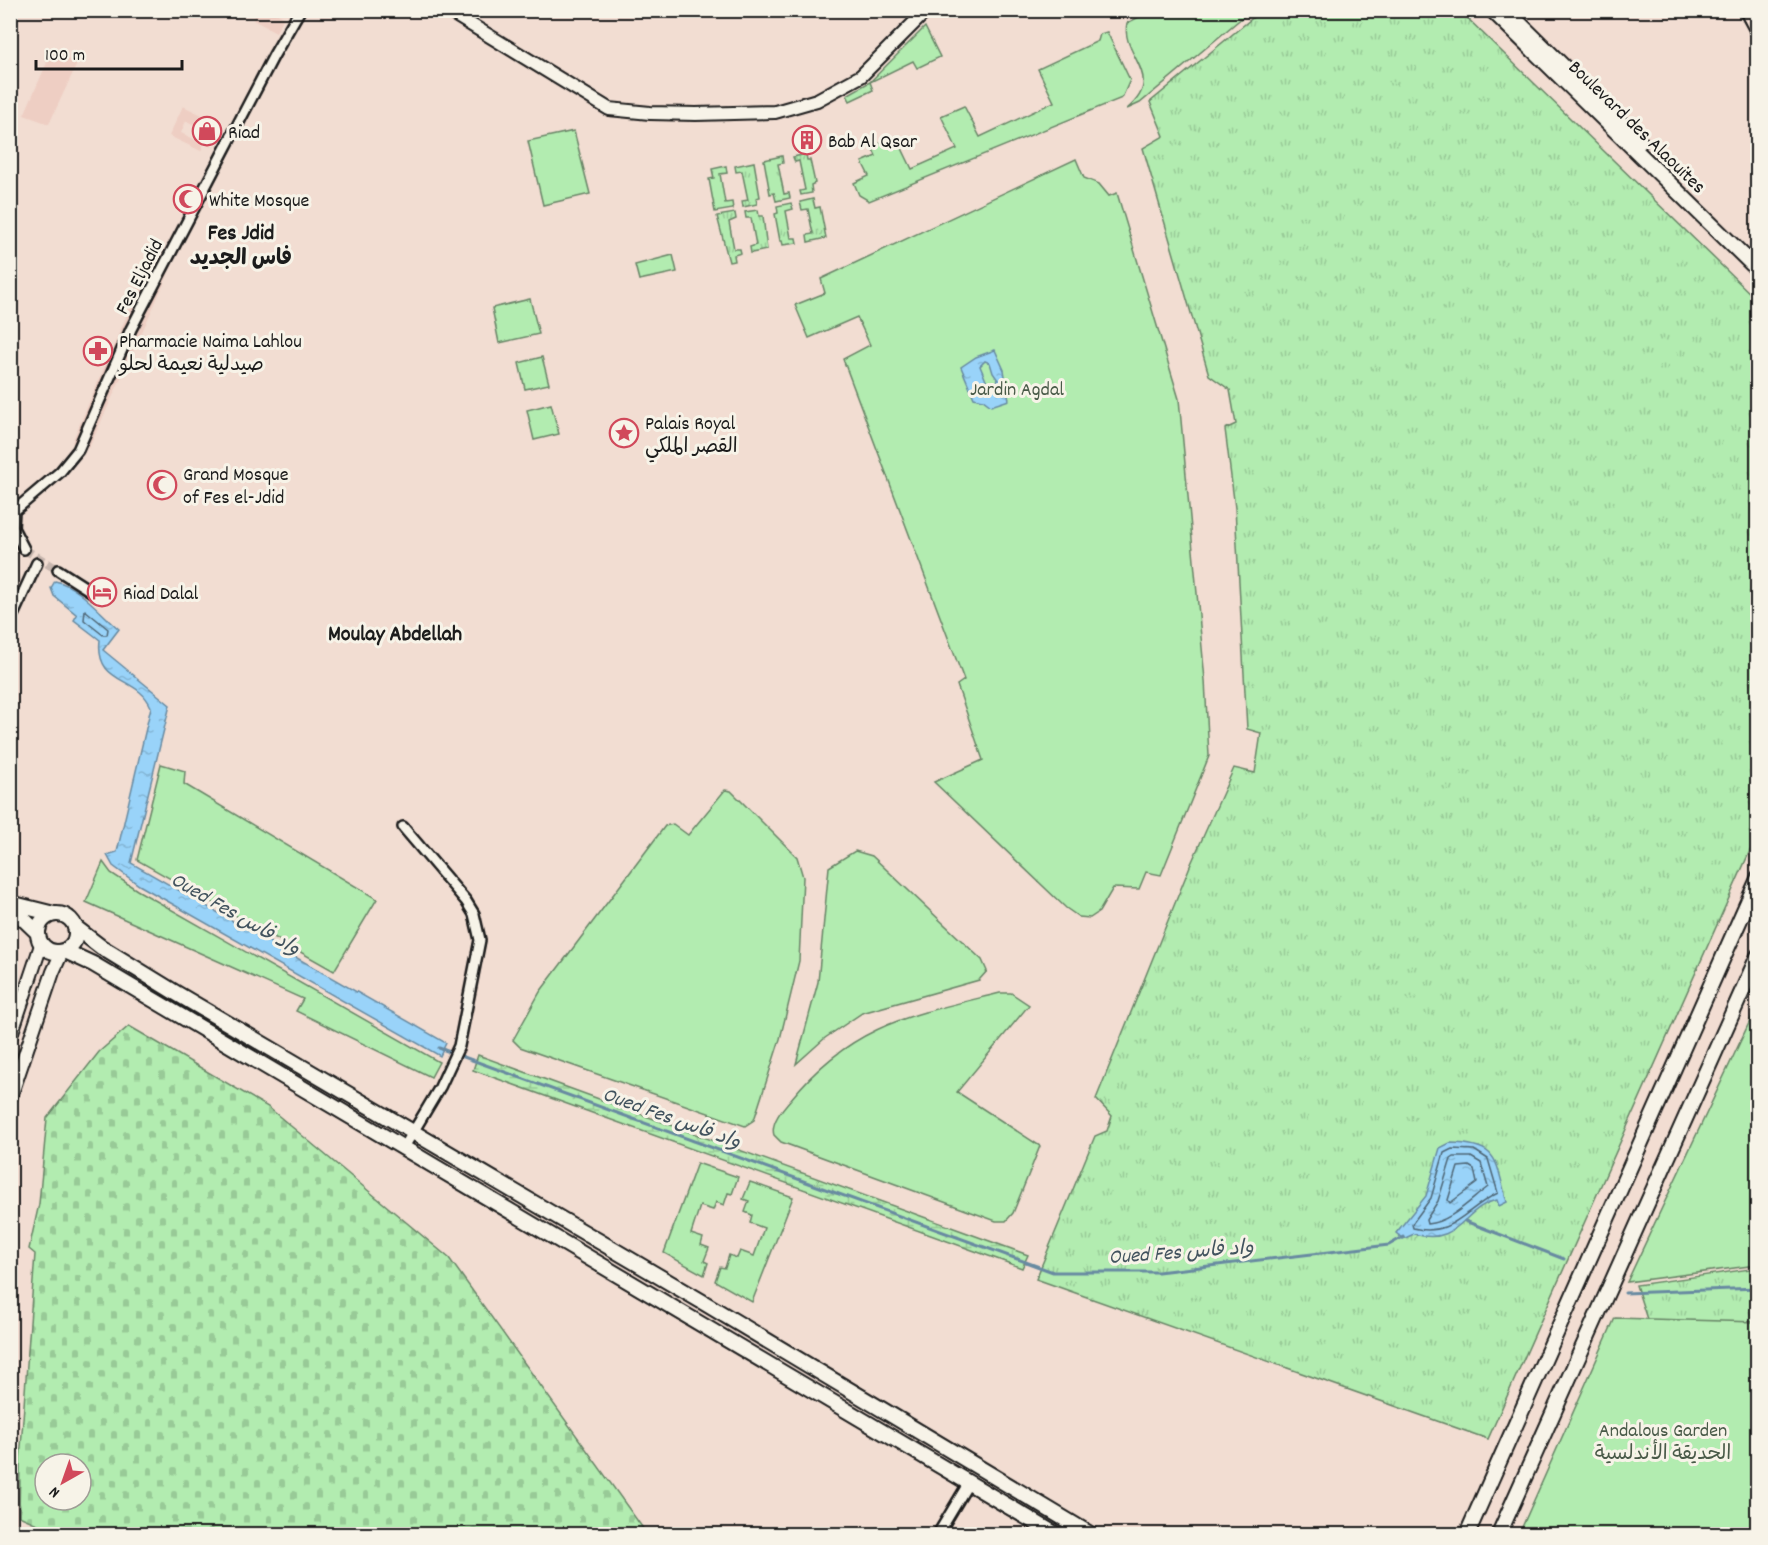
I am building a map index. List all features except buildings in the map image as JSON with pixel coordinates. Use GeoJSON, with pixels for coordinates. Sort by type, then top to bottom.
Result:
{"type":"FeatureCollection","features":[{"type":"Feature","properties":{"kind":"main road","name":"Boulevard des Alaouites"},"geometry":{"type":"LineString","coordinates":[[1492,10],[1758,270]]}},
{"type":"Feature","properties":{"kind":"main road","name":"Boulevard des Alaouites"},"geometry":{"type":"LineString","coordinates":[[1506,10],[1758,258]]}},
{"type":"Feature","properties":{"kind":"main road"},"geometry":{"type":"LineString","coordinates":[[1467,1534],[1758,879]]}},
{"type":"Feature","properties":{"kind":"main road"},"geometry":{"type":"LineString","coordinates":[[10,905],[69,918],[75,927],[100,947],[701,1301],[1090,1534]]}},
{"type":"Feature","properties":{"kind":"main road"},"geometry":{"type":"LineString","coordinates":[[10,905],[51,952],[64,952],[93,964],[1055,1534]]}},
{"type":"Feature","properties":{"kind":"main road"},"geometry":{"type":"LineString","coordinates":[[39,938],[43,920],[54,914]]}},
{"type":"Feature","properties":{"kind":"main road"},"geometry":{"type":"LineString","coordinates":[[64,952],[75,941],[75,927]]}},
{"type":"Feature","properties":{"kind":"main road"},"geometry":{"type":"LineString","coordinates":[[1499,1534],[1758,956]]}},
{"type":"Feature","properties":{"kind":"main road"},"geometry":{"type":"LineString","coordinates":[[945,1470],[952,1453]]}},
{"type":"Feature","properties":{"kind":"street","name":"Fes Eljadid"},"geometry":{"type":"LineString","coordinates":[[22,549],[13,528],[14,511],[60,472],[78,450],[131,329],[274,55],[300,10]]}},
{"type":"Feature","properties":{"kind":"street"},"geometry":{"type":"LineString","coordinates":[[447,10],[609,109],[650,113],[758,114],[807,103],[847,85],[871,68],[927,10]]}},
{"type":"Feature","properties":{"kind":"street"},"geometry":{"type":"LineString","coordinates":[[14,613],[15,599],[37,563]]}},
{"type":"Feature","properties":{"kind":"street"},"geometry":{"type":"LineString","coordinates":[[58,570],[97,595]]}},
{"type":"Feature","properties":{"kind":"street"},"geometry":{"type":"LineString","coordinates":[[403,827],[462,896],[474,914],[480,940],[459,1046],[452,1063],[403,1149]]}},
{"type":"Feature","properties":{"kind":"street"},"geometry":{"type":"LineString","coordinates":[[10,1038],[39,938]]}},
{"type":"Feature","properties":{"kind":"street"},"geometry":{"type":"LineString","coordinates":[[10,1099],[53,972],[64,952]]}},
{"type":"Feature","properties":{"kind":"street"},"geometry":{"type":"LineString","coordinates":[[938,1534],[968,1484]]}},
{"type":"Feature","properties":{"kind":"street"},"geometry":{"type":"LineString","coordinates":[[10,1529],[20,1534]]}},
{"type":"Feature","properties":{"kind":"shaded area"},"geometry":{"type":"Polygon","coordinates":[[[257,11],[271,11],[284,17],[276,32],[253,20],[257,11]]]}},
{"type":"Feature","properties":{"kind":"shaded area"},"geometry":{"type":"Polygon","coordinates":[[[52,51],[77,64],[49,124],[24,115],[52,51]]]}},
{"type":"Feature","properties":{"kind":"shaded area","name":"Riad"},"geometry":{"type":"Polygon","coordinates":[[[183,106],[217,122],[211,135],[215,137],[211,147],[204,144],[201,151],[169,136],[183,106]],[[186,121],[181,133],[196,140],[202,128],[186,121]]]}},
{"type":"Feature","properties":{"kind":"shaded area"},"geometry":{"type":"Polygon","coordinates":[[[149,264],[168,275],[89,448],[72,442],[149,264]]]}},
{"type":"Feature","properties":{"kind":"green space"},"geometry":{"type":"Polygon","coordinates":[[[1153,10],[1250,11],[1140,103],[1127,109],[1138,97],[1143,86],[1143,76],[1130,46],[1127,23],[1153,10]]]}},
{"type":"Feature","properties":{"kind":"green space"},"geometry":{"type":"Polygon","coordinates":[[[1261,11],[1460,11],[1757,300],[1757,835],[1488,1439],[1036,1279],[1095,1136],[1107,1131],[1112,1116],[1096,1099],[1190,866],[1234,768],[1255,773],[1261,733],[1247,729],[1235,508],[1225,429],[1236,424],[1230,390],[1209,375],[1143,148],[1164,136],[1150,102],[1261,11]]]}},
{"type":"Feature","properties":{"kind":"green space"},"geometry":{"type":"Polygon","coordinates":[[[925,27],[940,57],[917,68],[913,61],[870,82],[925,27]]]}},
{"type":"Feature","properties":{"kind":"green space"},"geometry":{"type":"Polygon","coordinates":[[[1107,32],[1130,80],[1122,98],[869,201],[859,195],[854,183],[869,176],[862,162],[876,156],[872,147],[896,136],[912,169],[957,149],[941,116],[964,106],[980,137],[1054,102],[1038,69],[1098,41],[1100,34],[1107,32]]]}},
{"type":"Feature","properties":{"kind":"green space"},"geometry":{"type":"Polygon","coordinates":[[[870,82],[873,90],[850,101],[847,95],[870,82]]]}},
{"type":"Feature","properties":{"kind":"green space"},"geometry":{"type":"Polygon","coordinates":[[[574,131],[590,194],[543,205],[528,141],[574,131]]]}},
{"type":"Feature","properties":{"kind":"green space"},"geometry":{"type":"Polygon","coordinates":[[[806,154],[807,160],[810,160],[815,183],[811,185],[812,193],[801,195],[800,191],[805,190],[799,161],[795,162],[793,157],[806,154]]]}},
{"type":"Feature","properties":{"kind":"green space"},"geometry":{"type":"Polygon","coordinates":[[[782,156],[783,163],[778,164],[784,194],[789,193],[790,198],[776,201],[774,193],[770,194],[764,160],[782,156]]]}},
{"type":"Feature","properties":{"kind":"green space","name":"Jardin Agdal"},"geometry":{"type":"Polygon","coordinates":[[[1076,159],[1084,178],[1099,184],[1109,196],[1117,193],[1179,399],[1205,680],[1209,756],[1161,875],[1146,872],[1139,889],[1113,888],[1099,912],[1090,918],[1079,917],[1066,908],[934,782],[983,760],[957,685],[964,680],[843,359],[870,345],[857,317],[809,338],[795,305],[825,293],[821,279],[1076,159]]]}},
{"type":"Feature","properties":{"kind":"green space"},"geometry":{"type":"Polygon","coordinates":[[[754,162],[760,197],[756,198],[757,204],[743,207],[742,201],[748,200],[742,171],[736,172],[735,166],[754,162]]]}},
{"type":"Feature","properties":{"kind":"green space"},"geometry":{"type":"Polygon","coordinates":[[[726,166],[727,173],[720,174],[725,203],[732,202],[733,209],[715,212],[709,179],[714,178],[712,169],[726,166]]]}},
{"type":"Feature","properties":{"kind":"green space"},"geometry":{"type":"Polygon","coordinates":[[[813,199],[815,208],[820,207],[826,238],[808,242],[807,235],[813,234],[808,209],[802,210],[800,202],[813,199]]]}},
{"type":"Feature","properties":{"kind":"green space"},"geometry":{"type":"Polygon","coordinates":[[[791,203],[793,209],[786,211],[791,238],[796,238],[797,243],[783,245],[780,241],[775,214],[778,213],[777,206],[791,203]]]}},
{"type":"Feature","properties":{"kind":"green space"},"geometry":{"type":"Polygon","coordinates":[[[758,210],[759,216],[763,216],[767,250],[751,253],[750,247],[756,245],[751,218],[746,218],[745,212],[758,210]]]}},
{"type":"Feature","properties":{"kind":"green space"},"geometry":{"type":"Polygon","coordinates":[[[735,213],[736,219],[729,222],[734,249],[740,249],[741,253],[734,255],[735,261],[729,262],[717,216],[735,213]]]}},
{"type":"Feature","properties":{"kind":"green space"},"geometry":{"type":"Polygon","coordinates":[[[673,255],[677,272],[639,280],[635,265],[673,255]]]}},
{"type":"Feature","properties":{"kind":"green space"},"geometry":{"type":"Polygon","coordinates":[[[530,299],[539,334],[499,343],[492,308],[530,299]]]}},
{"type":"Feature","properties":{"kind":"green space"},"geometry":{"type":"Polygon","coordinates":[[[542,357],[549,384],[525,389],[519,363],[542,357]]]}},
{"type":"Feature","properties":{"kind":"green space"},"geometry":{"type":"Polygon","coordinates":[[[551,404],[559,434],[534,440],[527,410],[551,404]]]}},
{"type":"Feature","properties":{"kind":"green space"},"geometry":{"type":"Polygon","coordinates":[[[161,764],[185,771],[184,784],[377,899],[334,971],[137,860],[161,764]]]}},
{"type":"Feature","properties":{"kind":"green space"},"geometry":{"type":"Polygon","coordinates":[[[725,790],[731,791],[797,857],[803,877],[799,961],[780,1039],[754,1120],[745,1126],[520,1047],[513,1040],[540,992],[665,826],[673,824],[688,835],[725,790]]]}},
{"type":"Feature","properties":{"kind":"green space"},"geometry":{"type":"Polygon","coordinates":[[[855,851],[872,856],[982,960],[987,971],[979,980],[862,1013],[825,1038],[796,1064],[818,982],[829,867],[855,851]]]}},
{"type":"Feature","properties":{"kind":"green space"},"geometry":{"type":"Polygon","coordinates":[[[103,862],[111,873],[137,890],[439,1062],[431,1077],[296,1011],[303,999],[86,902],[103,862]]]}},
{"type":"Feature","properties":{"kind":"green space"},"geometry":{"type":"Polygon","coordinates":[[[1000,993],[1011,993],[1029,1005],[957,1092],[1040,1146],[1013,1213],[1006,1221],[996,1221],[781,1142],[774,1135],[776,1121],[791,1099],[814,1074],[860,1038],[911,1016],[1000,993]]]}},
{"type":"Feature","properties":{"kind":"green space"},"geometry":{"type":"Polygon","coordinates":[[[1757,1006],[1757,1265],[1627,1282],[1757,1006]]]}},
{"type":"Feature","properties":{"kind":"green space"},"geometry":{"type":"Polygon","coordinates":[[[129,1026],[268,1107],[449,1258],[647,1534],[60,1534],[19,1516],[20,1461],[35,1254],[29,1249],[39,1204],[47,1118],[99,1052],[129,1026]]]}},
{"type":"Feature","properties":{"kind":"green space"},"geometry":{"type":"Polygon","coordinates":[[[478,1055],[1028,1255],[1022,1268],[473,1070],[478,1055]]]}},
{"type":"Feature","properties":{"kind":"green space"},"geometry":{"type":"Polygon","coordinates":[[[697,1163],[738,1177],[732,1194],[728,1193],[724,1205],[716,1202],[713,1210],[700,1206],[691,1234],[703,1238],[701,1245],[709,1248],[704,1261],[708,1263],[704,1275],[664,1253],[697,1163]]]}},
{"type":"Feature","properties":{"kind":"green space"},"geometry":{"type":"Polygon","coordinates":[[[750,1182],[793,1197],[752,1302],[715,1281],[720,1267],[725,1268],[729,1255],[737,1258],[740,1251],[754,1256],[764,1228],[750,1223],[752,1215],[745,1212],[749,1201],[743,1199],[750,1182]]]}},
{"type":"Feature","properties":{"kind":"green space"},"geometry":{"type":"Polygon","coordinates":[[[1757,1268],[1757,1409],[1654,1341],[1636,1285],[1757,1268]]]}},
{"type":"Feature","properties":{"kind":"green space","name":"Andalous Garden الحديقة الأندلسية"},"geometry":{"type":"Polygon","coordinates":[[[1615,1318],[1757,1322],[1757,1534],[1519,1534],[1615,1318]]]}},
{"type":"Feature","properties":{"kind":"water"},"geometry":{"type":"Polygon","coordinates":[[[995,350],[1004,370],[1009,400],[991,406],[983,400],[974,398],[961,367],[976,357],[995,350]],[[985,361],[980,366],[987,383],[996,383],[998,380],[990,363],[985,361]]]}},
{"type":"Feature","properties":{"kind":"water"},"geometry":{"type":"Polygon","coordinates":[[[55,581],[81,594],[119,629],[103,650],[170,705],[131,863],[446,1043],[440,1056],[139,885],[113,866],[107,855],[117,852],[151,707],[145,697],[111,673],[104,665],[100,655],[100,640],[74,620],[77,615],[54,596],[51,588],[55,581]]]}},
{"type":"Feature","properties":{"kind":"water"},"geometry":{"type":"Polygon","coordinates":[[[1450,1143],[1478,1147],[1493,1157],[1507,1202],[1499,1206],[1497,1200],[1486,1204],[1452,1231],[1442,1235],[1429,1237],[1414,1234],[1403,1239],[1396,1233],[1426,1196],[1440,1148],[1450,1143]]]}},
{"type":"Feature","properties":{"kind":"waterway","name":"Oued Fes واد فاس"},"geometry":{"type":"LineString","coordinates":[[439,1048],[1053,1272],[1158,1272],[1389,1245],[1403,1237]]}},
{"type":"Feature","properties":{"kind":"waterway","name":"Oued Fes واد فاس"},"geometry":{"type":"LineString","coordinates":[[1465,1221],[1564,1259]]}},
{"type":"Feature","properties":{"kind":"waterway","name":"Oued Fes واد فاس"},"geometry":{"type":"LineString","coordinates":[[1625,1293],[1758,1288]]}},
{"type":"Feature","properties":{"kind":"tunnel"},"geometry":{"type":"LineString","coordinates":[[24,549],[58,570]]}},
{"type":"Feature","properties":{"kind":"railway"},"geometry":{"type":"LineString","coordinates":[[1738,10],[1758,47]]}},
{"type":"Feature","properties":{"kind":"place","name":"Riad"},"geometry":{"type":"Point","coordinates":[207,131]}},
{"type":"Feature","properties":{"kind":"place","name":"Bab Al Qsar"},"geometry":{"type":"Point","coordinates":[807,140]}},
{"type":"Feature","properties":{"kind":"place","name":"White Mosque"},"geometry":{"type":"Point","coordinates":[188,199]}},
{"type":"Feature","properties":{"kind":"place","name":"Pharmacie Naima Lahlou صيدلية نعيمة لحلو"},"geometry":{"type":"Point","coordinates":[98,351]}},
{"type":"Feature","properties":{"kind":"place","name":"Palais Royal القصر الملكي"},"geometry":{"type":"Point","coordinates":[624,433]}},
{"type":"Feature","properties":{"kind":"place","name":"Grand Mosque of Fes el-Jdid"},"geometry":{"type":"Point","coordinates":[162,485]}},
{"type":"Feature","properties":{"kind":"place","name":"Riad Dalal"},"geometry":{"type":"Point","coordinates":[102,592]}},
{"type":"Feature","properties":{"kind":"district","name":"Fes Jdid فاس الجديد"},"geometry":{"type":"Point","coordinates":[241,244]}},
{"type":"Feature","properties":{"kind":"district","name":"Moulay Abdellah"},"geometry":{"type":"Point","coordinates":[395,632]}}]}
